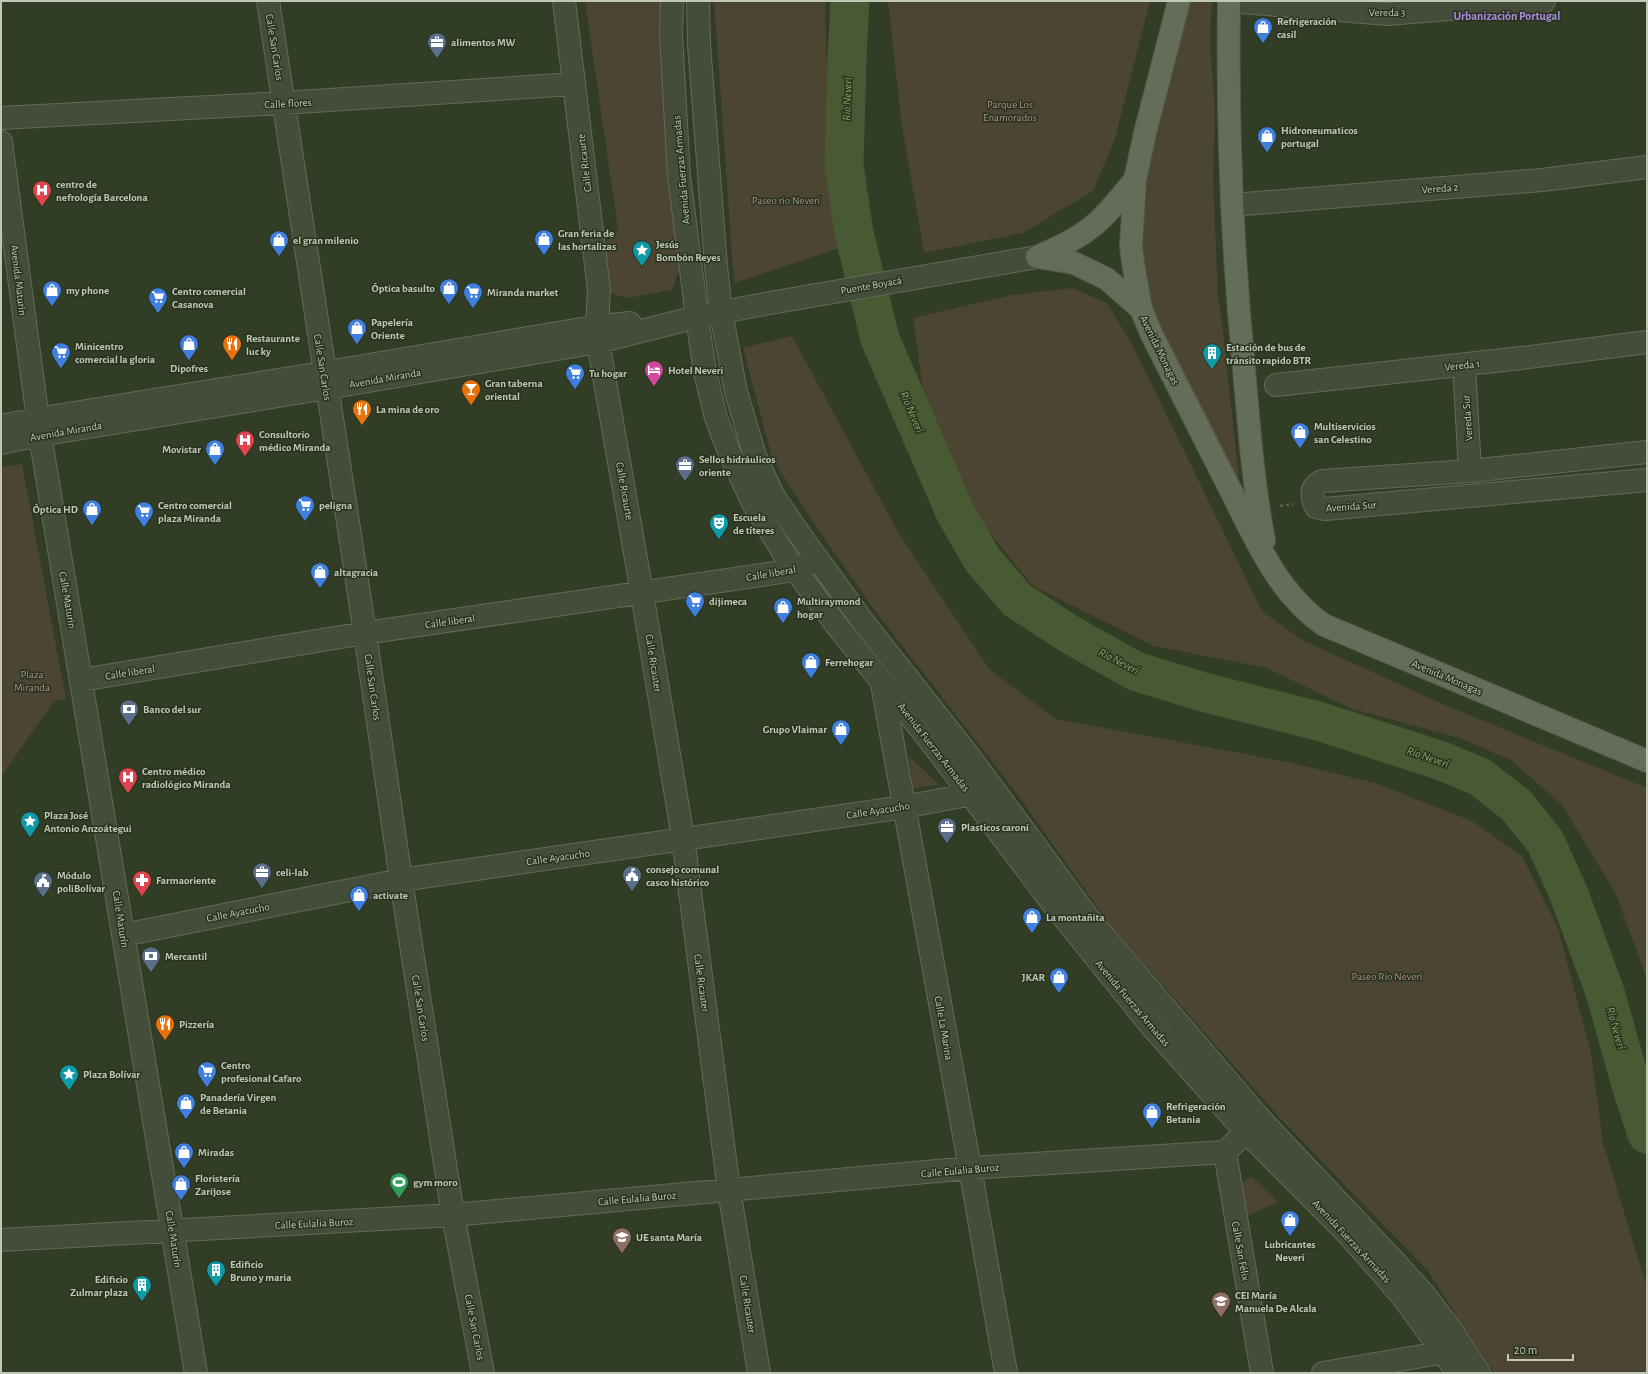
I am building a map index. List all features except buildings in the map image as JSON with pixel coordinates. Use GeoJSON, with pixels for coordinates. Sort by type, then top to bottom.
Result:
{"type":"FeatureCollection","features":[{"type":"Feature","properties":{"kind":"main road","name":"Avenida Monagas"},"geometry":{"type":"LineString","coordinates":[[1179,1],[1134,180],[1131,246],[1141,309],[1152,335],[1269,563],[1297,603],[1310,616],[1324,625],[1647,761]]}},
{"type":"Feature","properties":{"kind":"main road","name":"Avenida Monagas"},"geometry":{"type":"LineString","coordinates":[[1229,1],[1229,88],[1236,289],[1253,469],[1259,513],[1269,563]]}},
{"type":"Feature","properties":{"kind":"main road"},"geometry":{"type":"LineString","coordinates":[[1037,257],[1064,245],[1089,229],[1111,209],[1134,180]]}},
{"type":"Feature","properties":{"kind":"main road"},"geometry":{"type":"LineString","coordinates":[[1037,257],[1074,263],[1107,279],[1141,309]]}},
{"type":"Feature","properties":{"kind":"street","name":"Calle San Carlos"},"geometry":{"type":"LineString","coordinates":[[268,1],[365,633],[401,880],[454,1215],[483,1373]]}},
{"type":"Feature","properties":{"kind":"street","name":"Calle Ricaurte"},"geometry":{"type":"LineString","coordinates":[[564,1],[600,290],[598,334],[642,593]]}},
{"type":"Feature","properties":{"kind":"street","name":"Avenida Fuerzas Armadas"},"geometry":{"type":"LineString","coordinates":[[672,1],[672,35],[680,176],[705,372],[716,418],[729,452],[754,506],[794,570],[925,734],[1052,904],[1152,1027],[1254,1126]]}},
{"type":"Feature","properties":{"kind":"street","name":"Avenida Fuerzas Armadas"},"geometry":{"type":"LineString","coordinates":[[698,1],[699,44],[715,258],[721,312],[736,392],[755,456],[773,495],[864,623],[994,790],[1090,920],[1254,1126],[1402,1296],[1454,1351],[1479,1373]]}},
{"type":"Feature","properties":{"kind":"street","name":"Vereda 3"},"geometry":{"type":"LineString","coordinates":[[1229,1],[1388,14],[1544,1]]}},
{"type":"Feature","properties":{"kind":"street","name":"Calle flores"},"geometry":{"type":"LineString","coordinates":[[1,118],[283,103],[574,84]]}},
{"type":"Feature","properties":{"kind":"street","name":"Avenida Maturín"},"geometry":{"type":"LineString","coordinates":[[1,142],[39,427]]}},
{"type":"Feature","properties":{"kind":"street","name":"Vereda 2"},"geometry":{"type":"LineString","coordinates":[[1232,205],[1542,180],[1647,167]]}},
{"type":"Feature","properties":{"kind":"street","name":"Puente Boyacá"},"geometry":{"type":"LineString","coordinates":[[770,302],[1037,257]]}},
{"type":"Feature","properties":{"kind":"street","name":"Avenida Miranda"},"geometry":{"type":"LineString","coordinates":[[1,426],[39,427],[598,334],[697,317],[770,302]]}},
{"type":"Feature","properties":{"kind":"street","name":"Vereda 1"},"geometry":{"type":"LineString","coordinates":[[1276,385],[1464,365],[1647,342]]}},
{"type":"Feature","properties":{"kind":"street","name":"Vereda Sur"},"geometry":{"type":"LineString","coordinates":[[1464,365],[1470,471]]}},
{"type":"Feature","properties":{"kind":"street","name":"Avenida Miranda"},"geometry":{"type":"LineString","coordinates":[[1,442],[39,427]]}},
{"type":"Feature","properties":{"kind":"street","name":"Calle Maturín"},"geometry":{"type":"LineString","coordinates":[[39,427],[196,1373]]}},
{"type":"Feature","properties":{"kind":"street","name":"Avenida Sur"},"geometry":{"type":"LineString","coordinates":[[1647,452],[1470,471],[1322,481],[1316,484],[1312,490],[1313,501],[1316,507],[1325,509],[1647,480]]}},
{"type":"Feature","properties":{"kind":"street","name":"Calle liberal"},"geometry":{"type":"LineString","coordinates":[[81,680],[365,633],[794,570],[819,561]]}},
{"type":"Feature","properties":{"kind":"street","name":"Calle Ricauter"},"geometry":{"type":"LineString","coordinates":[[642,593],[683,838],[729,1190],[759,1373]]}},
{"type":"Feature","properties":{"kind":"street","name":"Calle La Marina"},"geometry":{"type":"LineString","coordinates":[[882,682],[1006,1373]]}},
{"type":"Feature","properties":{"kind":"street","name":"Calle Ayacucho"},"geometry":{"type":"LineString","coordinates":[[123,935],[401,880],[904,807],[970,793],[994,790]]}},
{"type":"Feature","properties":{"kind":"street"},"geometry":{"type":"LineString","coordinates":[[1224,1152],[1254,1126]]}},
{"type":"Feature","properties":{"kind":"street","name":"Calle Eulalia Buroz"},"geometry":{"type":"LineString","coordinates":[[1,1240],[454,1215],[970,1168],[1224,1152]]}},
{"type":"Feature","properties":{"kind":"street","name":"Calle San Félix"},"geometry":{"type":"LineString","coordinates":[[1224,1152],[1262,1373]]}},
{"type":"Feature","properties":{"kind":"street","name":"Avenida Fuerzas Armadas"},"geometry":{"type":"LineString","coordinates":[[1454,1351],[1458,1373]]}},
{"type":"Feature","properties":{"kind":"street"},"geometry":{"type":"LineString","coordinates":[[1323,1373],[1454,1351]]}},
{"type":"Feature","properties":{"kind":"path"},"geometry":{"type":"LineString","coordinates":[[1259,513],[1278,506],[1313,501]]}},
{"type":"Feature","properties":{"kind":"green space"},"geometry":{"type":"Polygon","coordinates":[[[585,1],[663,1],[664,100],[679,270],[672,290],[628,298],[599,290],[595,255],[618,229],[585,1]]]}},
{"type":"Feature","properties":{"kind":"green space","name":"Paseo rio Neverí"},"geometry":{"type":"Polygon","coordinates":[[[714,1],[825,1],[829,126],[854,243],[734,283],[714,1]]]}},
{"type":"Feature","properties":{"kind":"green space","name":"Parque Los Enamorados"},"geometry":{"type":"Polygon","coordinates":[[[888,1],[1150,1],[1115,139],[1093,191],[1023,233],[924,253],[901,120],[888,1]]]}},
{"type":"Feature","properties":{"kind":"green space"},"geometry":{"type":"Polygon","coordinates":[[[1189,1],[1212,1],[1210,40],[1215,113],[1213,179],[1218,296],[1239,480],[1211,432],[1149,300],[1142,250],[1144,187],[1189,1]]]}},
{"type":"Feature","properties":{"kind":"green space"},"geometry":{"type":"Polygon","coordinates":[[[1073,288],[1107,303],[1133,346],[1262,611],[1302,640],[1445,705],[1647,788],[1647,979],[1616,894],[1562,805],[1511,760],[1460,738],[1352,709],[1267,668],[1154,646],[1033,586],[975,515],[924,395],[913,318],[1012,295],[1073,288]]]}},
{"type":"Feature","properties":{"kind":"green space","name":"Paseo Río Neverí"},"geometry":{"type":"Polygon","coordinates":[[[792,336],[898,532],[990,670],[1056,719],[1288,762],[1375,783],[1472,821],[1522,856],[1558,928],[1591,1053],[1603,1143],[1647,1288],[1647,1373],[1494,1373],[1428,1271],[1280,1118],[1110,925],[1015,791],[876,612],[815,525],[772,458],[743,348],[792,336]]]}},
{"type":"Feature","properties":{"kind":"green space","name":"Plaza Miranda"},"geometry":{"type":"Polygon","coordinates":[[[22,464],[66,699],[54,701],[1,777],[1,467],[22,464]]]}},
{"type":"Feature","properties":{"kind":"green space"},"geometry":{"type":"Polygon","coordinates":[[[909,756],[939,785],[913,788],[909,756]]]}},
{"type":"Feature","properties":{"kind":"green space"},"geometry":{"type":"Polygon","coordinates":[[[1251,1176],[1278,1202],[1247,1216],[1238,1187],[1251,1176]]]}},
{"type":"Feature","properties":{"kind":"waterway","name":"Río Neverí"},"geometry":{"type":"LineString","coordinates":[[850,1],[844,165],[854,233],[880,339],[955,512],[982,559],[1017,600],[1071,635],[1135,671],[1203,692],[1318,721],[1442,761],[1480,777],[1516,805],[1545,841],[1568,892],[1605,992],[1632,1088],[1647,1134]]}},
{"type":"Feature","properties":{"kind":"place","name":"Refrigeración casil"},"geometry":{"type":"Point","coordinates":[1263,44]}},
{"type":"Feature","properties":{"kind":"place","name":"alimentos MW"},"geometry":{"type":"Point","coordinates":[437,59]}},
{"type":"Feature","properties":{"kind":"place","name":"Hidroneumaticos portugal"},"geometry":{"type":"Point","coordinates":[1267,153]}},
{"type":"Feature","properties":{"kind":"place","name":"centro de nefrología Barcelona"},"geometry":{"type":"Point","coordinates":[42,207]}},
{"type":"Feature","properties":{"kind":"place","name":"Gran feria de las hortalizas"},"geometry":{"type":"Point","coordinates":[544,256]}},
{"type":"Feature","properties":{"kind":"place","name":"el gran milenio"},"geometry":{"type":"Point","coordinates":[279,257]}},
{"type":"Feature","properties":{"kind":"place","name":"Jesús Bombón Reyes"},"geometry":{"type":"Point","coordinates":[642,267]}},
{"type":"Feature","properties":{"kind":"place","name":"Óptica basulto"},"geometry":{"type":"Point","coordinates":[449,305]}},
{"type":"Feature","properties":{"kind":"place","name":"my phone"},"geometry":{"type":"Point","coordinates":[52,307]}},
{"type":"Feature","properties":{"kind":"place","name":"Miranda market"},"geometry":{"type":"Point","coordinates":[473,309]}},
{"type":"Feature","properties":{"kind":"place","name":"Centro comercial Casanova"},"geometry":{"type":"Point","coordinates":[158,314]}},
{"type":"Feature","properties":{"kind":"place","name":"Papelería Oriente"},"geometry":{"type":"Point","coordinates":[357,345]}},
{"type":"Feature","properties":{"kind":"place","name":"Dipofres"},"geometry":{"type":"Point","coordinates":[189,361]}},
{"type":"Feature","properties":{"kind":"place","name":"Restaurante luc ky"},"geometry":{"type":"Point","coordinates":[232,361]}},
{"type":"Feature","properties":{"kind":"place","name":"Minicentro comercial la gloria"},"geometry":{"type":"Point","coordinates":[61,369]}},
{"type":"Feature","properties":{"kind":"place","name":"Estación de bus de tránsito rapido BTR"},"geometry":{"type":"Point","coordinates":[1212,370]}},
{"type":"Feature","properties":{"kind":"place","name":"Hotel Neveri"},"geometry":{"type":"Point","coordinates":[654,387]}},
{"type":"Feature","properties":{"kind":"place","name":"Tu hogar"},"geometry":{"type":"Point","coordinates":[575,390]}},
{"type":"Feature","properties":{"kind":"place","name":"Gran taberna oriental"},"geometry":{"type":"Point","coordinates":[471,406]}},
{"type":"Feature","properties":{"kind":"place","name":"La mina de oro"},"geometry":{"type":"Point","coordinates":[362,426]}},
{"type":"Feature","properties":{"kind":"place","name":"Multiservicios san Celestino"},"geometry":{"type":"Point","coordinates":[1300,449]}},
{"type":"Feature","properties":{"kind":"place","name":"Consultorio médico Miranda"},"geometry":{"type":"Point","coordinates":[245,457]}},
{"type":"Feature","properties":{"kind":"place","name":"Movistar"},"geometry":{"type":"Point","coordinates":[215,466]}},
{"type":"Feature","properties":{"kind":"place","name":"Sellos hidráulicos oriente"},"geometry":{"type":"Point","coordinates":[685,482]}},
{"type":"Feature","properties":{"kind":"place","name":"peligna"},"geometry":{"type":"Point","coordinates":[305,522]}},
{"type":"Feature","properties":{"kind":"place","name":"Óptica HD"},"geometry":{"type":"Point","coordinates":[92,526]}},
{"type":"Feature","properties":{"kind":"place","name":"Centro comercial plaza Miranda"},"geometry":{"type":"Point","coordinates":[144,528]}},
{"type":"Feature","properties":{"kind":"place","name":"Escuela de títeres"},"geometry":{"type":"Point","coordinates":[719,540]}},
{"type":"Feature","properties":{"kind":"place","name":"altagracia"},"geometry":{"type":"Point","coordinates":[320,589]}},
{"type":"Feature","properties":{"kind":"place","name":"dijimeca"},"geometry":{"type":"Point","coordinates":[695,618]}},
{"type":"Feature","properties":{"kind":"place","name":"Multiraymond hogar"},"geometry":{"type":"Point","coordinates":[783,624]}},
{"type":"Feature","properties":{"kind":"place","name":"Ferrehogar"},"geometry":{"type":"Point","coordinates":[811,679]}},
{"type":"Feature","properties":{"kind":"place","name":"Banco del sur"},"geometry":{"type":"Point","coordinates":[129,726]}},
{"type":"Feature","properties":{"kind":"place","name":"Grupo Vlaimar"},"geometry":{"type":"Point","coordinates":[841,746]}},
{"type":"Feature","properties":{"kind":"place","name":"Centro médico radiológico Miranda"},"geometry":{"type":"Point","coordinates":[128,794]}},
{"type":"Feature","properties":{"kind":"place","name":"Plaza José Antonio Anzoátegui"},"geometry":{"type":"Point","coordinates":[30,838]}},
{"type":"Feature","properties":{"kind":"place","name":"Plasticos caroní"},"geometry":{"type":"Point","coordinates":[947,844]}},
{"type":"Feature","properties":{"kind":"place","name":"celi-lab"},"geometry":{"type":"Point","coordinates":[262,889]}},
{"type":"Feature","properties":{"kind":"place","name":"consejo comunal casco histórico"},"geometry":{"type":"Point","coordinates":[632,892]}},
{"type":"Feature","properties":{"kind":"place","name":"Farmaoriente"},"geometry":{"type":"Point","coordinates":[142,897]}},
{"type":"Feature","properties":{"kind":"place","name":"Módulo poliBolívar"},"geometry":{"type":"Point","coordinates":[43,898]}},
{"type":"Feature","properties":{"kind":"place","name":"activate"},"geometry":{"type":"Point","coordinates":[359,912]}},
{"type":"Feature","properties":{"kind":"place","name":"La montañita"},"geometry":{"type":"Point","coordinates":[1032,934]}},
{"type":"Feature","properties":{"kind":"place","name":"Mercantil"},"geometry":{"type":"Point","coordinates":[151,973]}},
{"type":"Feature","properties":{"kind":"place","name":"JKAR"},"geometry":{"type":"Point","coordinates":[1059,994]}},
{"type":"Feature","properties":{"kind":"place","name":"Pizzería"},"geometry":{"type":"Point","coordinates":[165,1041]}},
{"type":"Feature","properties":{"kind":"place","name":"Centro profesional Cafaro"},"geometry":{"type":"Point","coordinates":[207,1088]}},
{"type":"Feature","properties":{"kind":"place","name":"Plaza Bolívar"},"geometry":{"type":"Point","coordinates":[69,1091]}},
{"type":"Feature","properties":{"kind":"place","name":"Panadería Virgen de Betania"},"geometry":{"type":"Point","coordinates":[186,1120]}},
{"type":"Feature","properties":{"kind":"place","name":"Refrigeración Betania"},"geometry":{"type":"Point","coordinates":[1152,1129]}},
{"type":"Feature","properties":{"kind":"place","name":"Miradas"},"geometry":{"type":"Point","coordinates":[184,1169]}},
{"type":"Feature","properties":{"kind":"place","name":"gym moro"},"geometry":{"type":"Point","coordinates":[399,1199]}},
{"type":"Feature","properties":{"kind":"place","name":"Floristería Zarijose"},"geometry":{"type":"Point","coordinates":[181,1201]}},
{"type":"Feature","properties":{"kind":"place","name":"Lubricantes Neverí"},"geometry":{"type":"Point","coordinates":[1290,1237]}},
{"type":"Feature","properties":{"kind":"place","name":"UE santa María"},"geometry":{"type":"Point","coordinates":[622,1254]}},
{"type":"Feature","properties":{"kind":"place","name":"Edificio Bruno y maria"},"geometry":{"type":"Point","coordinates":[216,1287]}},
{"type":"Feature","properties":{"kind":"place","name":"Edificio Zulmar plaza"},"geometry":{"type":"Point","coordinates":[142,1302]}},
{"type":"Feature","properties":{"kind":"place","name":"CEI María Manuela De Alcala"},"geometry":{"type":"Point","coordinates":[1221,1318]}},
{"type":"Feature","properties":{"kind":"district","name":"Urbanización Portugal"},"geometry":{"type":"Point","coordinates":[1507,16]}}]}
